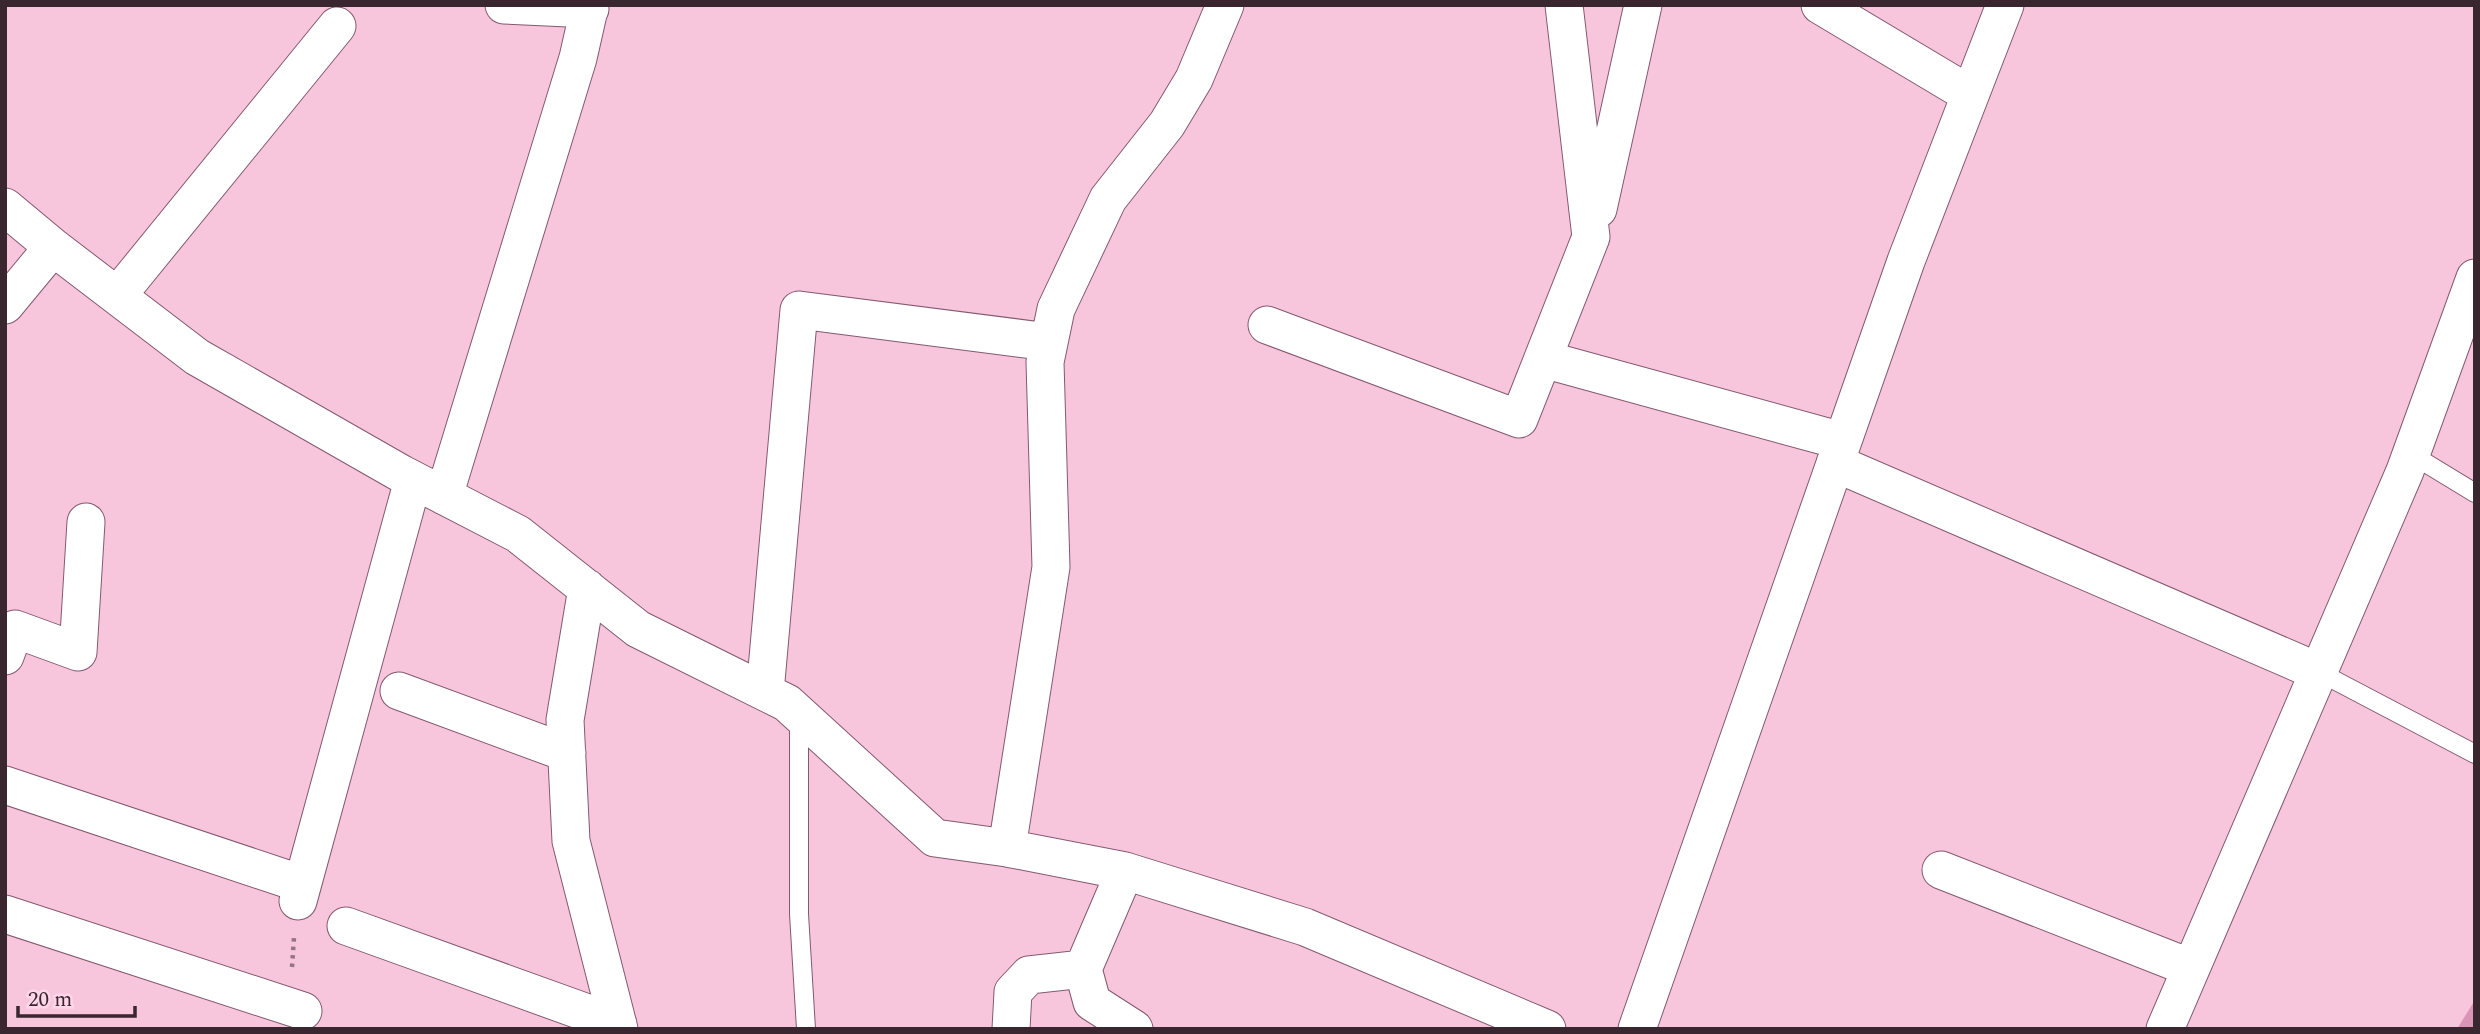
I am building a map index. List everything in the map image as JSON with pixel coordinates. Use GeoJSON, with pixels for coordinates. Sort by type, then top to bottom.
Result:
{"type":"FeatureCollection","features":[{"type":"Feature","properties":{"kind":"street"},"geometry":{"type":"LineString","coordinates":[[5,785],[300,893],[428,488],[578,58],[590,7],[504,5]]}},
{"type":"Feature","properties":{"kind":"street"},"geometry":{"type":"LineString","coordinates":[[1007,848],[1051,567],[1045,362],[1056,309],[1108,199],[1167,124],[1194,79],[1225,5]]}},
{"type":"Feature","properties":{"kind":"street"},"geometry":{"type":"LineString","coordinates":[[1564,5],[1591,237]]}},
{"type":"Feature","properties":{"kind":"street"},"geometry":{"type":"LineString","coordinates":[[1266,325],[1519,419],[1591,237],[1643,5]]}},
{"type":"Feature","properties":{"kind":"street"},"geometry":{"type":"LineString","coordinates":[[1820,5],[1969,94]]}},
{"type":"Feature","properties":{"kind":"street"},"geometry":{"type":"LineString","coordinates":[[1637,1029],[1906,261],[2005,5]]}},
{"type":"Feature","properties":{"kind":"street"},"geometry":{"type":"LineString","coordinates":[[117,296],[337,26]]}},
{"type":"Feature","properties":{"kind":"street"},"geometry":{"type":"LineString","coordinates":[[5,207],[197,357],[428,488],[518,534],[638,629],[787,703],[934,838],[1007,848],[1125,871],[1305,927],[1547,1029]]}},
{"type":"Feature","properties":{"kind":"street"},"geometry":{"type":"LineString","coordinates":[[5,305],[53,247]]}},
{"type":"Feature","properties":{"kind":"street"},"geometry":{"type":"LineString","coordinates":[[2165,1029],[2411,454],[2475,278]]}},
{"type":"Feature","properties":{"kind":"street"},"geometry":{"type":"LineString","coordinates":[[765,692],[799,310],[1049,342]]}},
{"type":"Feature","properties":{"kind":"street"},"geometry":{"type":"LineString","coordinates":[[1543,359],[1839,452],[2319,672]]}},
{"type":"Feature","properties":{"kind":"street"},"geometry":{"type":"LineString","coordinates":[[5,656],[15,629],[78,652],[86,522]]}},
{"type":"Feature","properties":{"kind":"street"},"geometry":{"type":"LineString","coordinates":[[587,589],[565,720],[571,841],[618,1026]]}},
{"type":"Feature","properties":{"kind":"street"},"geometry":{"type":"LineString","coordinates":[[399,691],[567,753]]}},
{"type":"Feature","properties":{"kind":"street"},"geometry":{"type":"LineString","coordinates":[[1941,870],[2191,968]]}},
{"type":"Feature","properties":{"kind":"street"},"geometry":{"type":"LineString","coordinates":[[1125,871],[1083,970],[1092,1002],[1134,1029]]}},
{"type":"Feature","properties":{"kind":"street"},"geometry":{"type":"LineString","coordinates":[[5,914],[303,1011]]}},
{"type":"Feature","properties":{"kind":"street"},"geometry":{"type":"LineString","coordinates":[[346,926],[618,1026]]}},
{"type":"Feature","properties":{"kind":"street"},"geometry":{"type":"LineString","coordinates":[[1011,1029],[1013,992],[1029,975],[1083,970]]}},
{"type":"Feature","properties":{"kind":"lane"},"geometry":{"type":"LineString","coordinates":[[2411,454],[2475,493]]}},
{"type":"Feature","properties":{"kind":"lane"},"geometry":{"type":"LineString","coordinates":[[2319,672],[2475,754]]}},
{"type":"Feature","properties":{"kind":"lane"},"geometry":{"type":"LineString","coordinates":[[799,714],[799,915],[806,1029]]}},
{"type":"Feature","properties":{"kind":"shaded area"},"geometry":{"type":"Polygon","coordinates":[[[2475,1000],[2475,1029],[2457,1029],[2475,1000]]]}}]}
